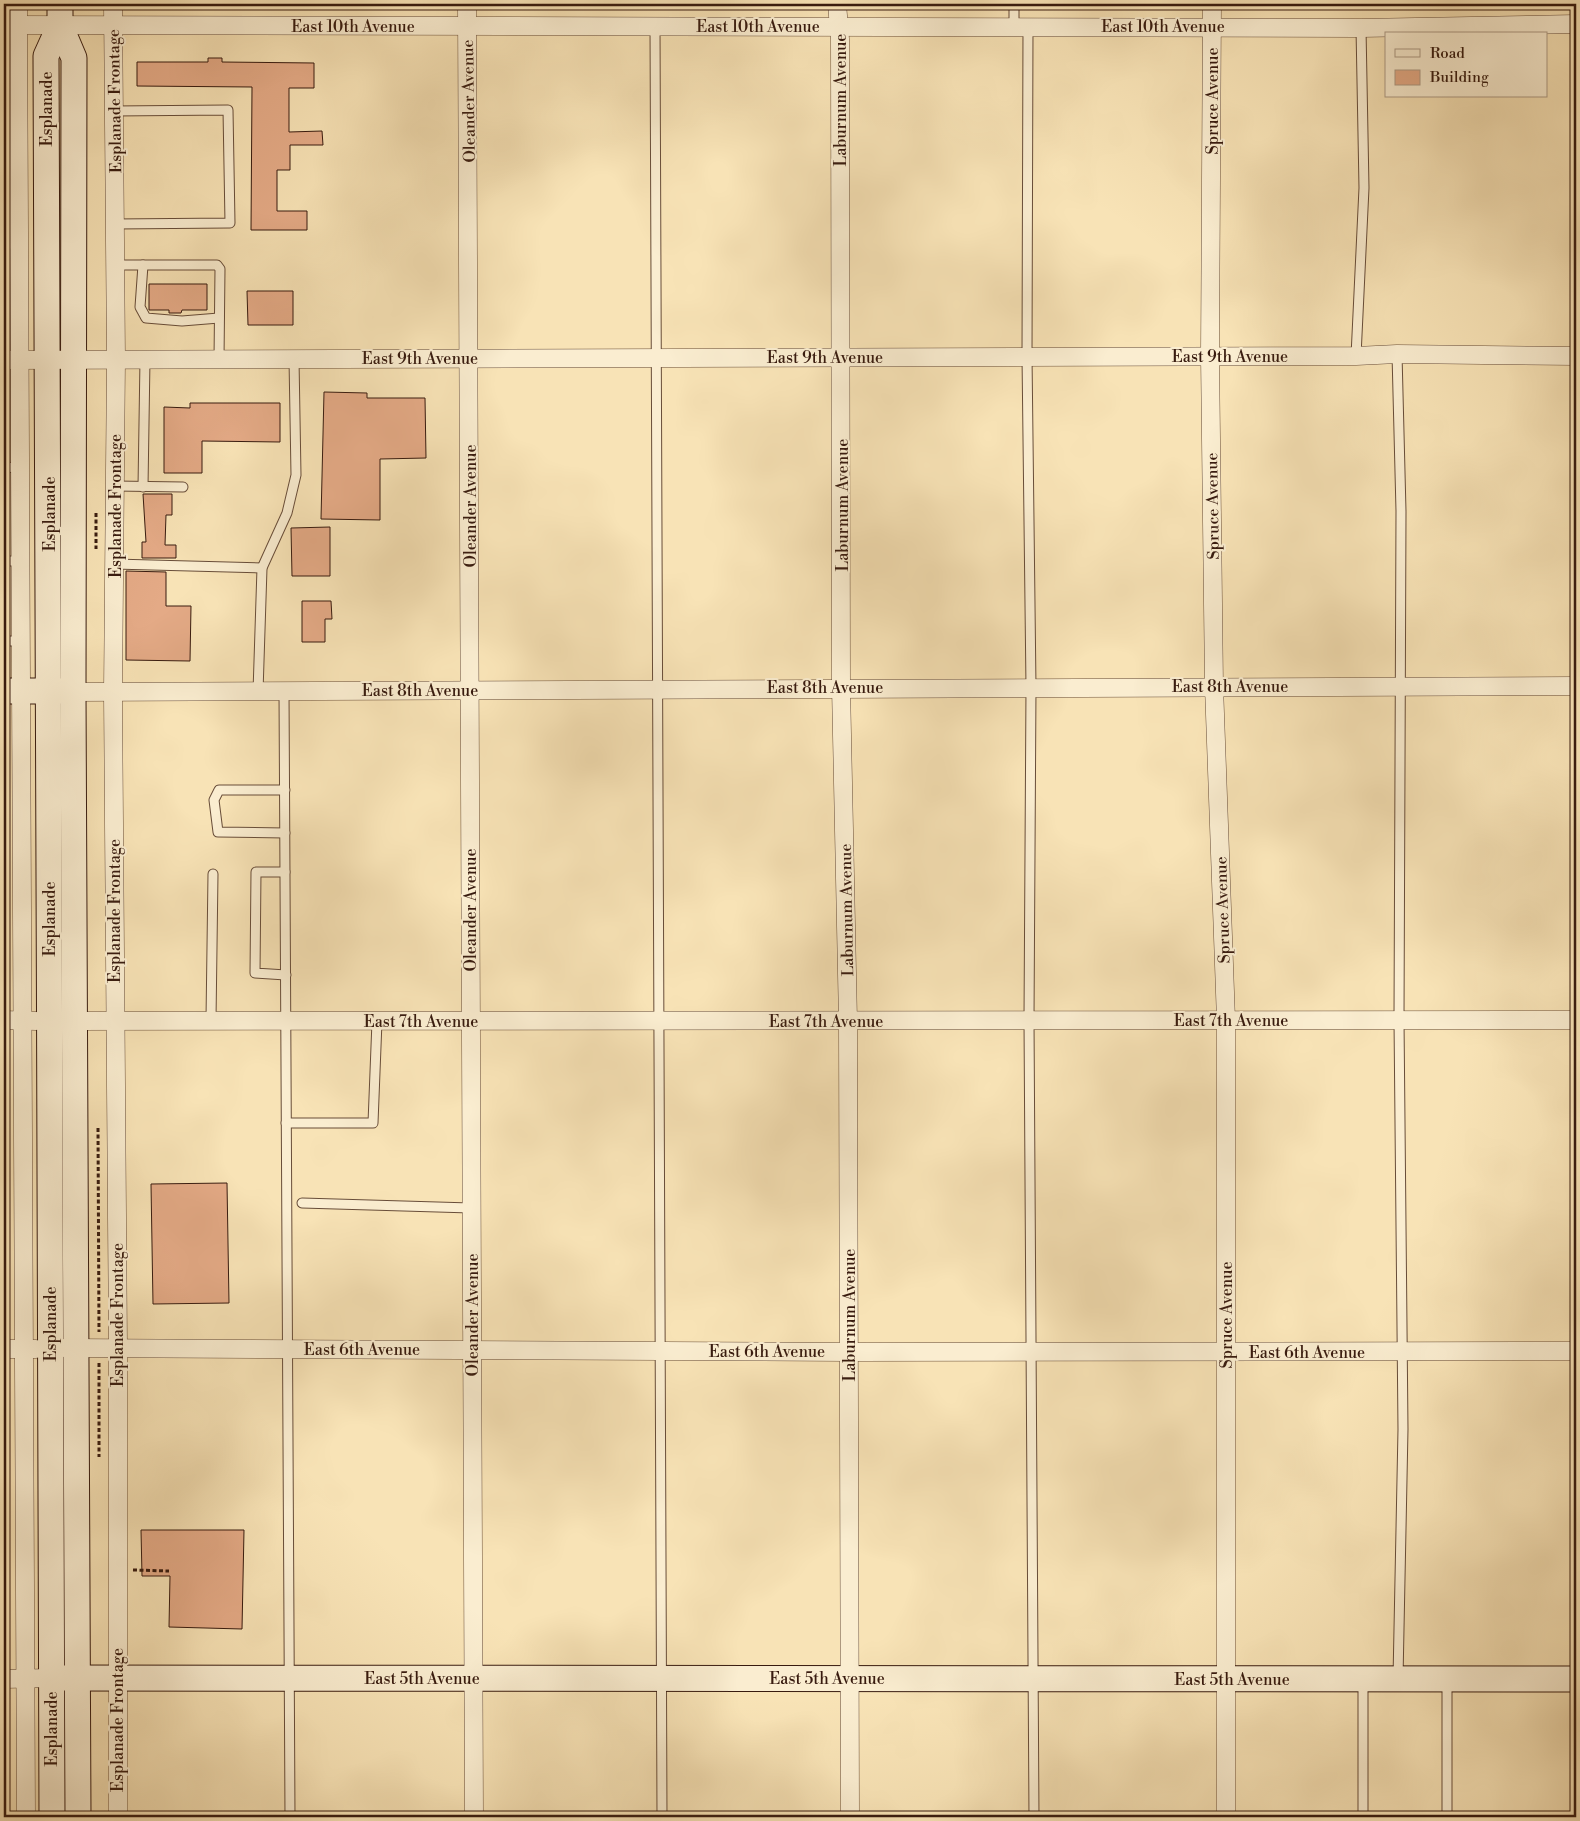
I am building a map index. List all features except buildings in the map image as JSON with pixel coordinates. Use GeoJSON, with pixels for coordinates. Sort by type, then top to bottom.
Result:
{"type":"FeatureCollection","features":[{"type":"Feature","properties":{"kind":"main road","name":"Esplanade"},"geometry":{"type":"LineString","coordinates":[[52,1817],[50,1348],[36,1021],[62,691],[74,358],[74,58],[60,14]]}},
{"type":"Feature","properties":{"kind":"main road","name":"Esplanade"},"geometry":{"type":"LineString","coordinates":[[60,14],[46,56],[48,359],[76,1020],[78,1817]]}},
{"type":"Feature","properties":{"kind":"main road"},"geometry":{"type":"LineString","coordinates":[[12,691],[62,691]]}},
{"type":"Feature","properties":{"kind":"main road","name":"East 5th Avenue"},"geometry":{"type":"LineString","coordinates":[[51,1678],[1576,1679]]}},
{"type":"Feature","properties":{"kind":"street"},"geometry":{"type":"LineString","coordinates":[[18,4],[11,25],[12,691],[36,1021],[25,1349],[26,1817]]}},
{"type":"Feature","properties":{"kind":"street","name":"Esplanade Frontage"},"geometry":{"type":"LineString","coordinates":[[113,4],[116,359],[113,693],[118,1348],[118,1817]]}},
{"type":"Feature","properties":{"kind":"street","name":"Oleander Avenue"},"geometry":{"type":"LineString","coordinates":[[467,4],[470,358],[469,690],[474,1817]]}},
{"type":"Feature","properties":{"kind":"street","name":"Laburnum Avenue"},"geometry":{"type":"LineString","coordinates":[[837,4],[839,26],[842,357],[841,687],[848,1021],[850,1817]]}},
{"type":"Feature","properties":{"kind":"street","name":"Spruce Avenue"},"geometry":{"type":"LineString","coordinates":[[1212,4],[1210,356],[1214,686],[1226,1020],[1226,1817]]}},
{"type":"Feature","properties":{"kind":"street","name":"East 10th Avenue"},"geometry":{"type":"LineString","coordinates":[[11,25],[60,14],[113,25],[1212,26],[1361,28],[1576,24]]}},
{"type":"Feature","properties":{"kind":"street","name":"East 9th Avenue"},"geometry":{"type":"LineString","coordinates":[[12,359],[1356,356],[1397,354],[1576,356]]}},
{"type":"Feature","properties":{"kind":"street","name":"East 8th Avenue"},"geometry":{"type":"LineString","coordinates":[[62,691],[113,693],[841,687],[1576,686]]}},
{"type":"Feature","properties":{"kind":"street","name":"East 7th Avenue"},"geometry":{"type":"LineString","coordinates":[[4,1020],[1576,1020]]}},
{"type":"Feature","properties":{"kind":"street","name":"East 6th Avenue"},"geometry":{"type":"LineString","coordinates":[[4,1350],[118,1348],[849,1352],[1576,1352]]}},
{"type":"Feature","properties":{"kind":"street"},"geometry":{"type":"LineString","coordinates":[[4,1679],[51,1678]]}},
{"type":"Feature","properties":{"kind":"lane"},"geometry":{"type":"LineString","coordinates":[[1014,4],[1021,26],[1031,687],[1029,1020],[1034,1817]]}},
{"type":"Feature","properties":{"kind":"lane"},"geometry":{"type":"LineString","coordinates":[[655,26],[659,1021],[658,1351],[662,1817]]}},
{"type":"Feature","properties":{"kind":"lane"},"geometry":{"type":"LineString","coordinates":[[1356,356],[1364,188],[1361,28]]}},
{"type":"Feature","properties":{"kind":"lane"},"geometry":{"type":"LineString","coordinates":[[114,111],[228,110],[230,223],[115,224]]}},
{"type":"Feature","properties":{"kind":"lane"},"geometry":{"type":"LineString","coordinates":[[115,265],[217,265],[220,269],[219,359]]}},
{"type":"Feature","properties":{"kind":"lane"},"geometry":{"type":"LineString","coordinates":[[143,265],[140,307],[146,318],[182,322],[219,318]]}},
{"type":"Feature","properties":{"kind":"lane"},"geometry":{"type":"LineString","coordinates":[[1397,354],[1401,511],[1398,686],[1399,1020],[1404,1428],[1398,1679]]}},
{"type":"Feature","properties":{"kind":"lane"},"geometry":{"type":"LineString","coordinates":[[142,487],[145,359]]}},
{"type":"Feature","properties":{"kind":"lane"},"geometry":{"type":"LineString","coordinates":[[258,692],[262,568],[287,513],[296,475],[294,359]]}},
{"type":"Feature","properties":{"kind":"lane"},"geometry":{"type":"LineString","coordinates":[[115,486],[183,487]]}},
{"type":"Feature","properties":{"kind":"lane"},"geometry":{"type":"LineString","coordinates":[[114,564],[262,568]]}},
{"type":"Feature","properties":{"kind":"lane"},"geometry":{"type":"LineString","coordinates":[[284,691],[290,1817]]}},
{"type":"Feature","properties":{"kind":"lane"},"geometry":{"type":"LineString","coordinates":[[285,790],[218,790],[214,800],[218,832],[285,833]]}},
{"type":"Feature","properties":{"kind":"lane"},"geometry":{"type":"LineString","coordinates":[[285,872],[256,872],[255,973],[286,975]]}},
{"type":"Feature","properties":{"kind":"lane"},"geometry":{"type":"LineString","coordinates":[[211,1020],[213,874]]}},
{"type":"Feature","properties":{"kind":"lane"},"geometry":{"type":"LineString","coordinates":[[286,1123],[373,1123],[377,1021]]}},
{"type":"Feature","properties":{"kind":"lane"},"geometry":{"type":"LineString","coordinates":[[302,1202],[471,1208]]}},
{"type":"Feature","properties":{"kind":"lane"},"geometry":{"type":"LineString","coordinates":[[1363,1679],[1363,1817]]}},
{"type":"Feature","properties":{"kind":"lane"},"geometry":{"type":"LineString","coordinates":[[1447,1679],[1447,1817]]}},
{"type":"Feature","properties":{"kind":"path"},"geometry":{"type":"LineString","coordinates":[[94,1370],[104,1371]]}},
{"type":"Feature","properties":{"kind":"path"},"geometry":{"type":"LineString","coordinates":[[133,1570],[170,1571]]}}]}
